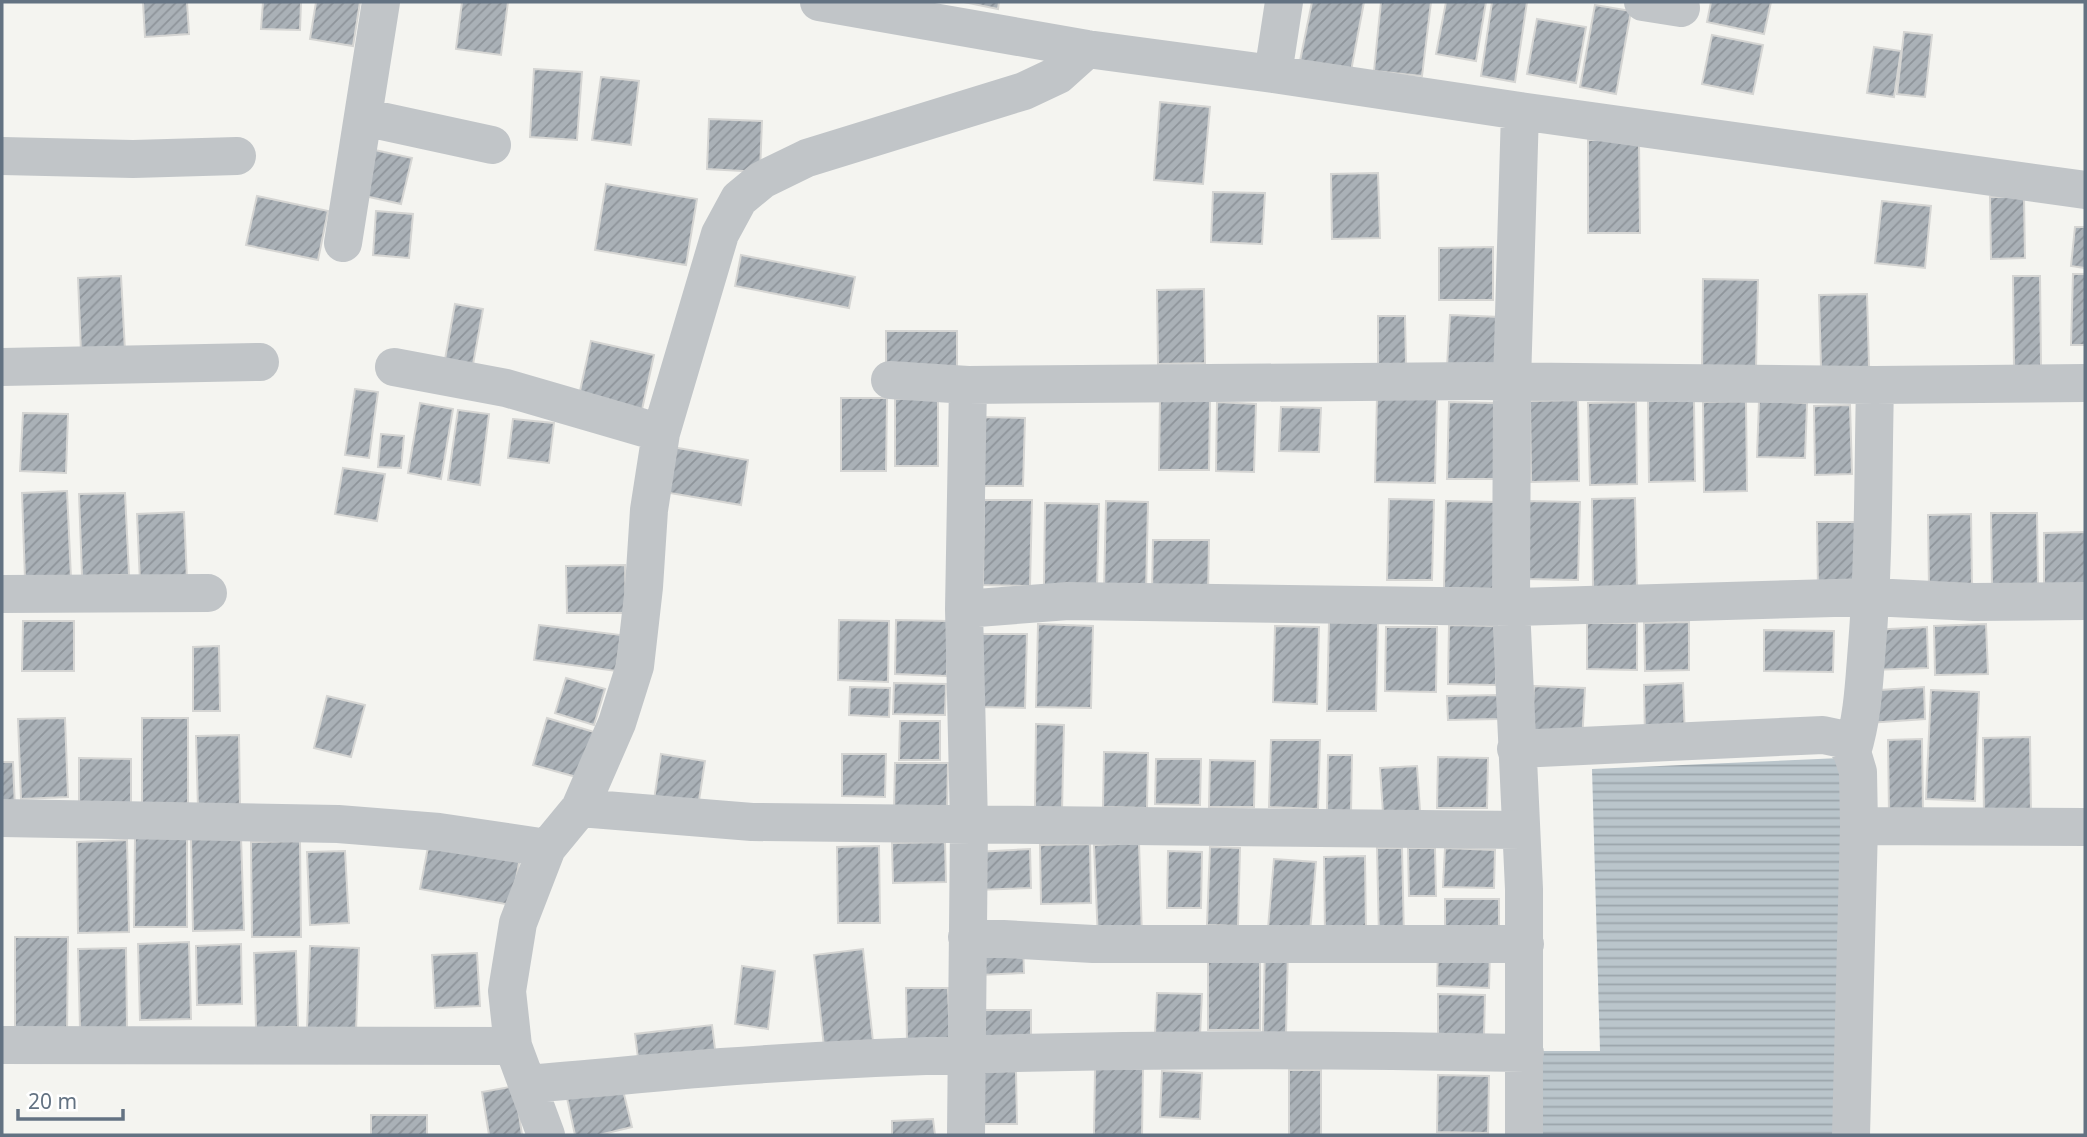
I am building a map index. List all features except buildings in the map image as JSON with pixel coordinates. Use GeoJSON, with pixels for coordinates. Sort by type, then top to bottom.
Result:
{"type":"FeatureCollection","features":[{"type":"Feature","properties":{"kind":"street"},"geometry":{"type":"LineString","coordinates":[[343,243],[381,2]]}},
{"type":"Feature","properties":{"kind":"street"},"geometry":{"type":"LineString","coordinates":[[819,2],[1087,50],[2085,190]]}},
{"type":"Feature","properties":{"kind":"street"},"geometry":{"type":"LineString","coordinates":[[1273,74],[1284,2]]}},
{"type":"Feature","properties":{"kind":"street"},"geometry":{"type":"LineString","coordinates":[[1643,2],[1681,8]]}},
{"type":"Feature","properties":{"kind":"street"},"geometry":{"type":"LineString","coordinates":[[546,1135],[513,1046],[507,991],[519,923],[547,848],[580,808],[617,723],[635,666],[649,510],[661,433],[720,234],[739,199],[762,180],[807,158],[1024,91],[1058,75],[1087,50]]}},
{"type":"Feature","properties":{"kind":"street"},"geometry":{"type":"LineString","coordinates":[[1520,111],[1512,382],[1511,607],[1524,889],[1524,1135]]}},
{"type":"Feature","properties":{"kind":"street"},"geometry":{"type":"LineString","coordinates":[[363,117],[492,145]]}},
{"type":"Feature","properties":{"kind":"street"},"geometry":{"type":"LineString","coordinates":[[2,156],[133,159],[237,156]]}},
{"type":"Feature","properties":{"kind":"street"},"geometry":{"type":"LineString","coordinates":[[2,367],[260,362]]}},
{"type":"Feature","properties":{"kind":"street"},"geometry":{"type":"LineString","coordinates":[[394,367],[506,388],[661,433]]}},
{"type":"Feature","properties":{"kind":"street"},"geometry":{"type":"LineString","coordinates":[[890,380],[968,385],[2085,383]]}},
{"type":"Feature","properties":{"kind":"street"},"geometry":{"type":"LineString","coordinates":[[966,1135],[969,825],[964,609],[968,385]]}},
{"type":"Feature","properties":{"kind":"street"},"geometry":{"type":"LineString","coordinates":[[1852,751],[1858,731],[1863,694],[1871,597],[1875,385]]}},
{"type":"Feature","properties":{"kind":"street"},"geometry":{"type":"LineString","coordinates":[[2,594],[208,593]]}},
{"type":"Feature","properties":{"kind":"street"},"geometry":{"type":"LineString","coordinates":[[964,609],[1068,601],[1511,607],[1871,597],[1974,602],[2085,601]]}},
{"type":"Feature","properties":{"kind":"street"},"geometry":{"type":"LineString","coordinates":[[1516,749],[1823,735],[1842,739],[1852,751],[1858,772],[1851,1135]]}},
{"type":"Feature","properties":{"kind":"street"},"geometry":{"type":"LineString","coordinates":[[580,808],[752,822],[1521,830]]}},
{"type":"Feature","properties":{"kind":"street"},"geometry":{"type":"LineString","coordinates":[[2,818],[338,824],[439,832],[547,848]]}},
{"type":"Feature","properties":{"kind":"street"},"geometry":{"type":"LineString","coordinates":[[1859,826],[2085,827]]}},
{"type":"Feature","properties":{"kind":"street"},"geometry":{"type":"LineString","coordinates":[[967,937],[1093,944],[1525,944]]}},
{"type":"Feature","properties":{"kind":"street"},"geometry":{"type":"LineString","coordinates":[[2,1045],[513,1046]]}},
{"type":"Feature","properties":{"kind":"street"},"geometry":{"type":"LineString","coordinates":[[527,1084],[722,1067],[966,1055],[1300,1048],[1525,1052]]}},
{"type":"Feature","properties":{"kind":"shaded area"},"geometry":{"type":"Polygon","coordinates":[[[1841,758],[1841,1135],[1531,1135],[1533,1051],[1600,1051],[1592,769],[1841,758]]]}}]}
